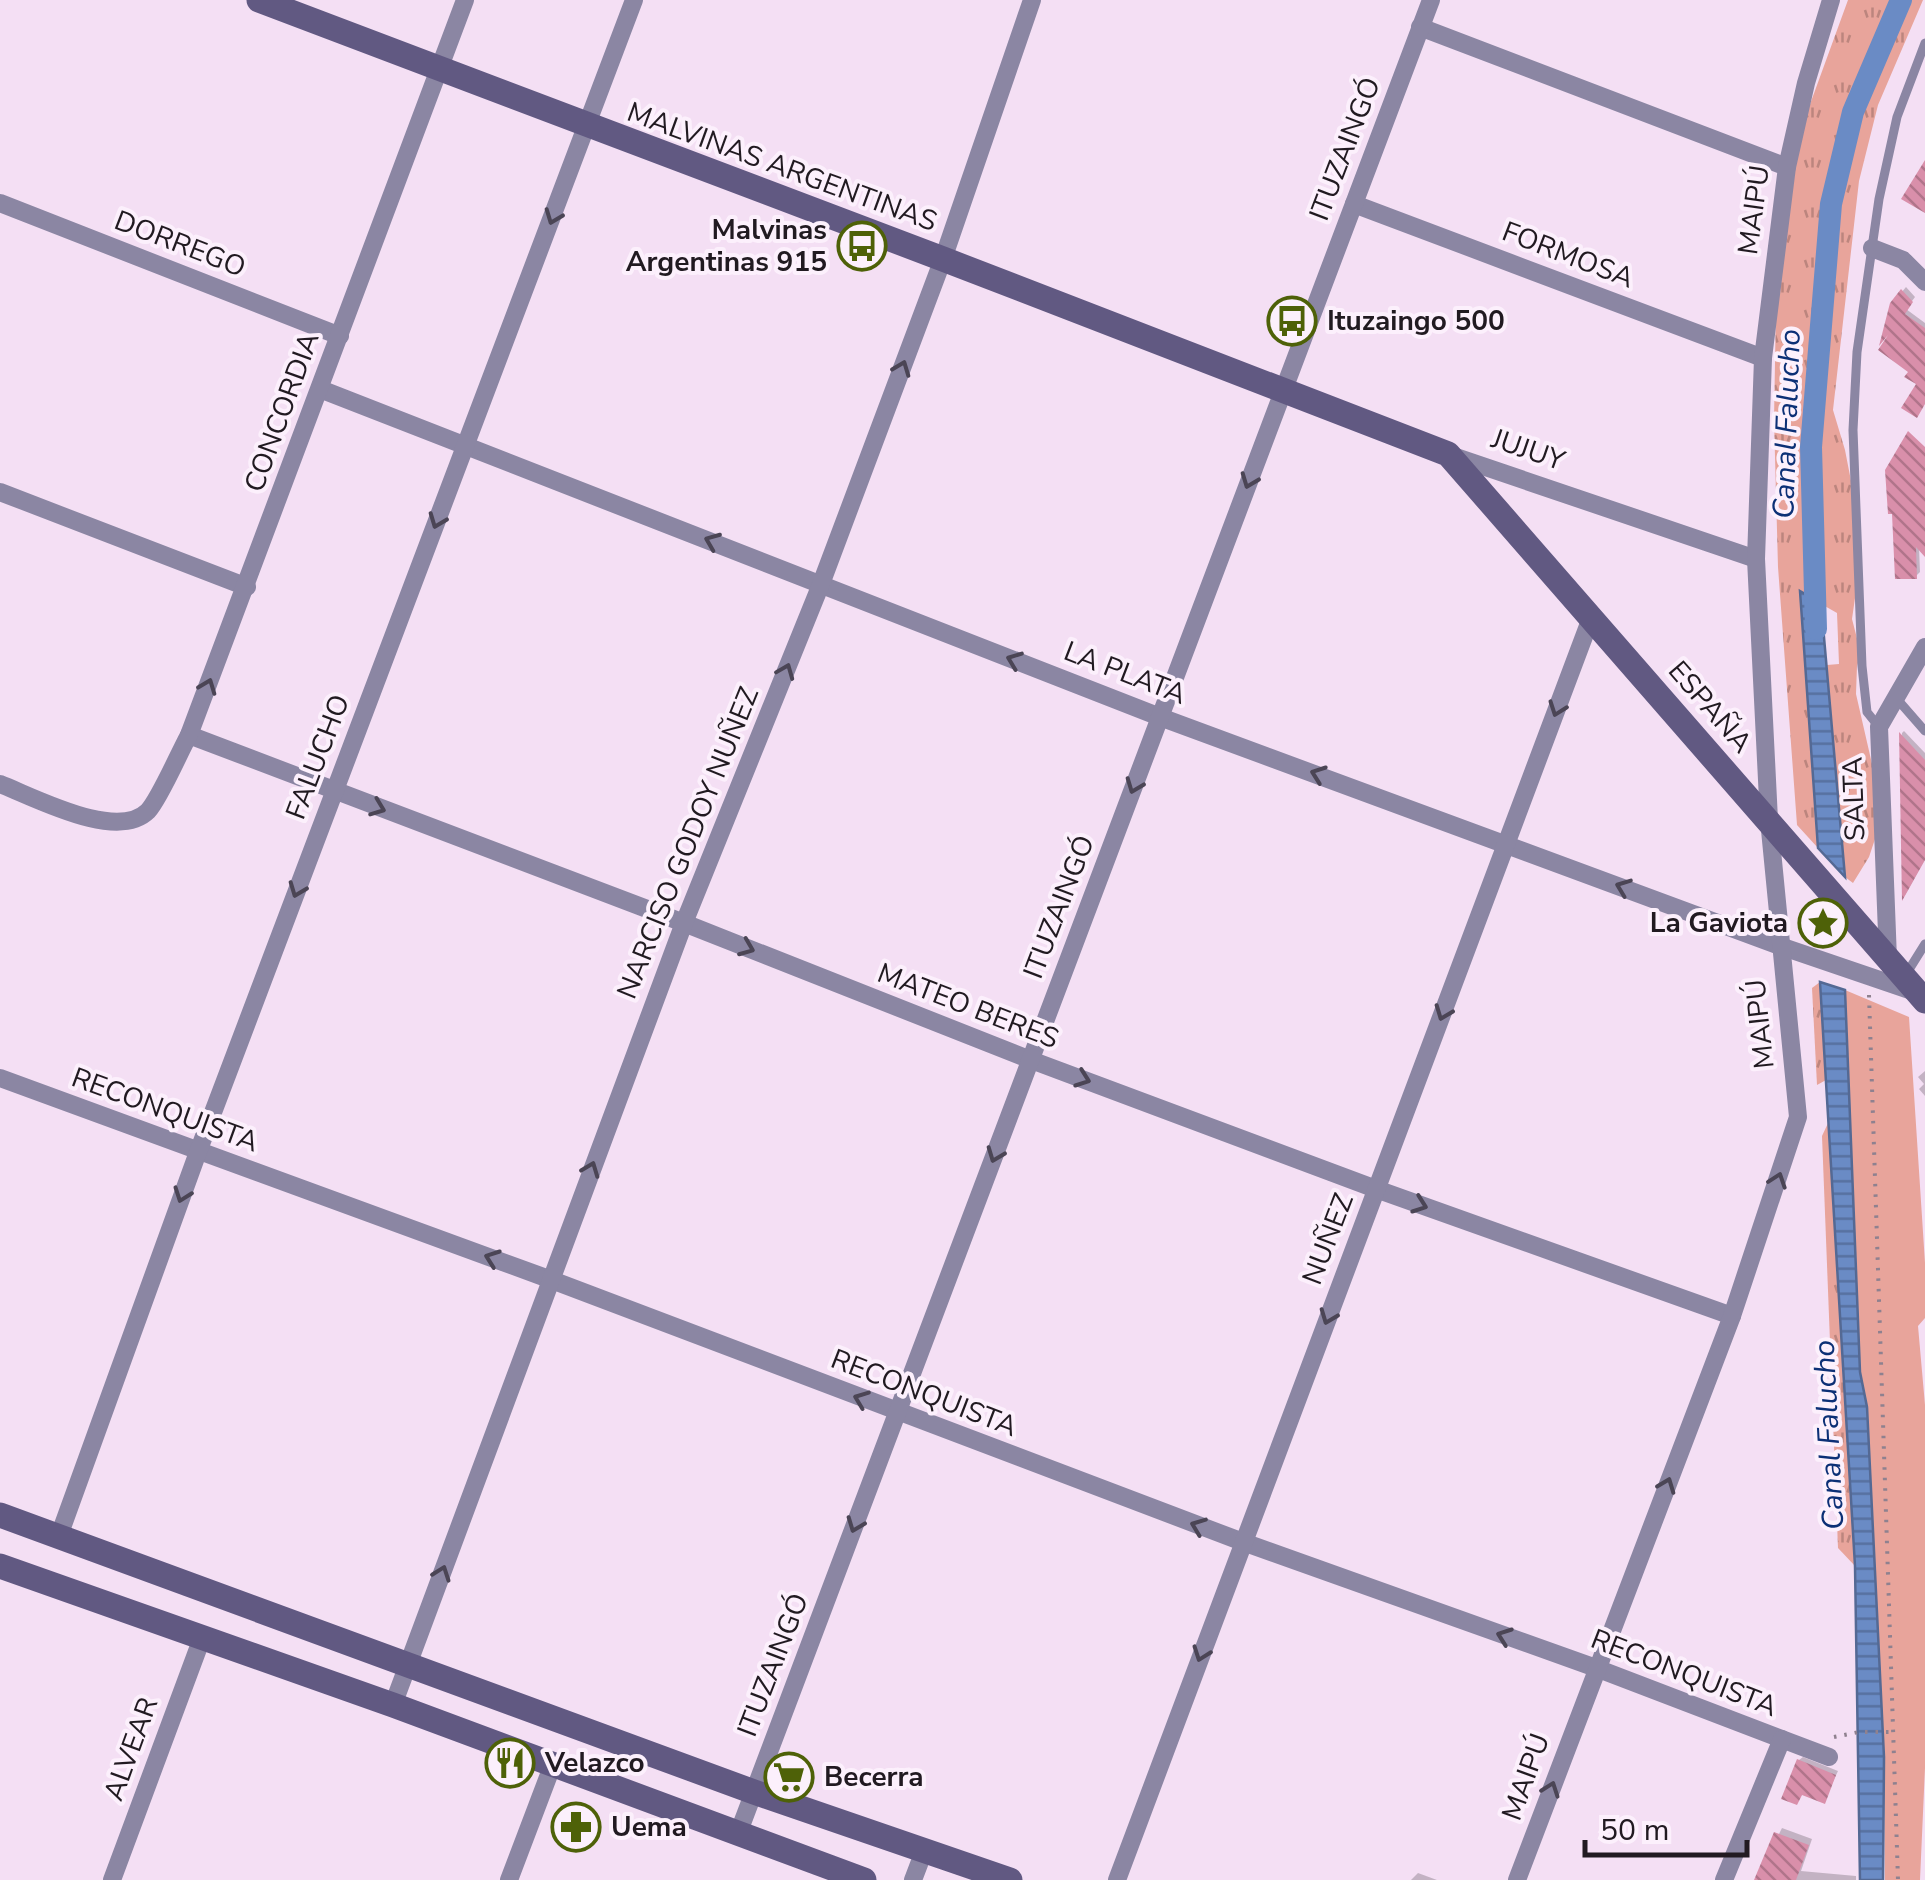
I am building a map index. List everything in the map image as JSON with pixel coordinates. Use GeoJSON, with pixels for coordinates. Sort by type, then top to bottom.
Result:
{"type":"FeatureCollection","features":[{"type":"Feature","properties":{"kind":"main road","name":"MALVINAS ARGENTINAS"},"geometry":{"type":"LineString","coordinates":[[259,0],[1283,390]]}},
{"type":"Feature","properties":{"kind":"main road","name":"JUJUY"},"geometry":{"type":"LineString","coordinates":[[1283,390],[1448,454]]}},
{"type":"Feature","properties":{"kind":"main road","name":"ESPAÑA"},"geometry":{"type":"LineString","coordinates":[[1448,454],[1769,820],[1900,982]]}},
{"type":"Feature","properties":{"kind":"main road"},"geometry":{"type":"LineString","coordinates":[[0,1515],[754,1792],[1010,1880]]}},
{"type":"Feature","properties":{"kind":"main road"},"geometry":{"type":"LineString","coordinates":[[0,1566],[393,1705],[864,1880]]}},
{"type":"Feature","properties":{"kind":"street","name":"CONCORDIA"},"geometry":{"type":"LineString","coordinates":[[0,784],[82,816],[122,824],[147,812],[189,735],[465,0]]}},
{"type":"Feature","properties":{"kind":"street","name":"FALUCHO"},"geometry":{"type":"LineString","coordinates":[[58,1536],[198,1152],[634,0]]}},
{"type":"Feature","properties":{"kind":"street","name":"NARCISO GODOY NUÑEZ"},"geometry":{"type":"LineString","coordinates":[[393,1705],[684,923],[821,584],[943,258],[1032,0]]}},
{"type":"Feature","properties":{"kind":"street","name":"ITUZAINGÓ"},"geometry":{"type":"LineString","coordinates":[[738,1834],[1430,0]]}},
{"type":"Feature","properties":{"kind":"street","name":"MAIPÚ"},"geometry":{"type":"LineString","coordinates":[[1517,1880],[1732,1316],[1798,1117],[1769,820],[1756,559],[1763,358],[1787,167],[1806,82],[1832,0]]}},
{"type":"Feature","properties":{"kind":"street"},"geometry":{"type":"LineString","coordinates":[[1420,27],[1787,167]]}},
{"type":"Feature","properties":{"kind":"street","name":"DORREGO"},"geometry":{"type":"LineString","coordinates":[[0,203],[340,336]]}},
{"type":"Feature","properties":{"kind":"street","name":"FORMOSA"},"geometry":{"type":"LineString","coordinates":[[1354,204],[1763,358]]}},
{"type":"Feature","properties":{"kind":"street"},"geometry":{"type":"LineString","coordinates":[[1872,248],[1903,260],[1925,282]]}},
{"type":"Feature","properties":{"kind":"street","name":"LA PLATA"},"geometry":{"type":"LineString","coordinates":[[320,389],[1160,717],[1780,946],[1900,982]]}},
{"type":"Feature","properties":{"kind":"street","name":"JUJUY"},"geometry":{"type":"LineString","coordinates":[[1448,454],[1756,559]]}},
{"type":"Feature","properties":{"kind":"street"},"geometry":{"type":"LineString","coordinates":[[0,492],[247,586]]}},
{"type":"Feature","properties":{"kind":"street","name":"NUÑEZ"},"geometry":{"type":"LineString","coordinates":[[1117,1880],[1591,618]]}},
{"type":"Feature","properties":{"kind":"street","name":"SALTA"},"geometry":{"type":"LineString","coordinates":[[1900,982],[1879,727],[1925,647]]}},
{"type":"Feature","properties":{"kind":"street","name":"MATEO BERES"},"geometry":{"type":"LineString","coordinates":[[189,735],[684,923],[1030,1060],[1732,1316]]}},
{"type":"Feature","properties":{"kind":"street","name":"RECONQUISTA"},"geometry":{"type":"LineString","coordinates":[[0,1078],[549,1279],[1242,1542],[1830,1756]]}},
{"type":"Feature","properties":{"kind":"street","name":"ALVEAR"},"geometry":{"type":"LineString","coordinates":[[112,1880],[202,1638]]}},
{"type":"Feature","properties":{"kind":"street"},"geometry":{"type":"LineString","coordinates":[[1724,1880],[1782,1739]]}},
{"type":"Feature","properties":{"kind":"street"},"geometry":{"type":"LineString","coordinates":[[509,1880],[552,1764]]}},
{"type":"Feature","properties":{"kind":"street"},"geometry":{"type":"LineString","coordinates":[[913,1880],[924,1851]]}},
{"type":"Feature","properties":{"kind":"lane"},"geometry":{"type":"LineString","coordinates":[[1879,727],[1867,712],[1862,666],[1853,430],[1857,352],[1878,199],[1897,117],[1925,43]]}},
{"type":"Feature","properties":{"kind":"lane"},"geometry":{"type":"LineString","coordinates":[[1896,698],[1925,731]]}},
{"type":"Feature","properties":{"kind":"lane"},"geometry":{"type":"LineString","coordinates":[[1900,982],[1925,944]]}},
{"type":"Feature","properties":{"kind":"path"},"geometry":{"type":"LineString","coordinates":[[1898,1880],[1893,1732],[1900,982]]}},
{"type":"Feature","properties":{"kind":"path"},"geometry":{"type":"LineString","coordinates":[[1859,1732],[1893,1732]]}},
{"type":"Feature","properties":{"kind":"green space"},"geometry":{"type":"Polygon","coordinates":[[[1848,0],[1923,0],[1878,105],[1859,181],[1833,410],[1852,486],[1856,591],[1852,619],[1861,654],[1856,694],[1875,777],[1877,833],[1869,857],[1853,883],[1845,877],[1827,665],[1839,664],[1837,613],[1802,593],[1818,848],[1797,825],[1778,567],[1774,420],[1776,304],[1801,129],[1848,0]]]}},
{"type":"Feature","properties":{"kind":"green space"},"geometry":{"type":"Polygon","coordinates":[[[1820,982],[1826,1080],[1817,1085],[1812,988],[1820,982]]]}},
{"type":"Feature","properties":{"kind":"green space"},"geometry":{"type":"Polygon","coordinates":[[[1845,990],[1909,1017],[1925,1263],[1925,1318],[1918,1326],[1925,1405],[1925,1768],[1920,1880],[1885,1880],[1884,1757],[1867,1408],[1860,1372],[1845,990]]]}},
{"type":"Feature","properties":{"kind":"green space"},"geometry":{"type":"Polygon","coordinates":[[[1829,1121],[1855,1566],[1838,1548],[1822,1136],[1829,1121]]]}},
{"type":"Feature","properties":{"kind":"water"},"geometry":{"type":"Polygon","coordinates":[[[1800,591],[1821,603],[1845,877],[1818,848],[1800,591]]]}},
{"type":"Feature","properties":{"kind":"water"},"geometry":{"type":"Polygon","coordinates":[[[1820,982],[1845,990],[1860,1372],[1867,1407],[1884,1757],[1883,1880],[1860,1880],[1855,1566],[1820,982]]]}},
{"type":"Feature","properties":{"kind":"building"},"geometry":{"type":"Polygon","coordinates":[[[1925,160],[1925,213],[1901,199],[1925,160]]]}},
{"type":"Feature","properties":{"kind":"building"},"geometry":{"type":"Polygon","coordinates":[[[1901,289],[1913,302],[1905,314],[1925,328],[1925,404],[1917,418],[1901,408],[1916,384],[1904,377],[1908,372],[1878,350],[1888,335],[1879,346],[1890,303],[1901,289]]]}},
{"type":"Feature","properties":{"kind":"building"},"geometry":{"type":"Polygon","coordinates":[[[1908,431],[1925,447],[1925,557],[1916,547],[1917,579],[1895,579],[1885,470],[1908,431]]]}},
{"type":"Feature","properties":{"kind":"building"},"geometry":{"type":"Polygon","coordinates":[[[1899,732],[1925,760],[1925,860],[1902,901],[1899,732]]]}},
{"type":"Feature","properties":{"kind":"building"},"geometry":{"type":"Polygon","coordinates":[[[1797,1759],[1836,1775],[1825,1804],[1802,1795],[1797,1805],[1781,1799],[1797,1759]]]}},
{"type":"Feature","properties":{"kind":"building"},"geometry":{"type":"Polygon","coordinates":[[[1774,1832],[1809,1845],[1796,1880],[1754,1880],[1774,1832]]]}},
{"type":"Feature","properties":{"kind":"waterway","name":"Canal Falucho"},"geometry":{"type":"LineString","coordinates":[[1816,629],[1811,447],[1831,204],[1853,112],[1901,0]]}},
{"type":"Feature","properties":{"kind":"place","name":"Malvinas Argentinas 915"},"geometry":{"type":"Point","coordinates":[862,246]}},
{"type":"Feature","properties":{"kind":"place","name":"Ituzaingo 500"},"geometry":{"type":"Point","coordinates":[1292,321]}},
{"type":"Feature","properties":{"kind":"place","name":"La Gaviota"},"geometry":{"type":"Point","coordinates":[1823,923]}},
{"type":"Feature","properties":{"kind":"place","name":"Velazco"},"geometry":{"type":"Point","coordinates":[510,1763]}},
{"type":"Feature","properties":{"kind":"place","name":"Becerra"},"geometry":{"type":"Point","coordinates":[789,1777]}},
{"type":"Feature","properties":{"kind":"place","name":"Uema"},"geometry":{"type":"Point","coordinates":[576,1827]}}]}
